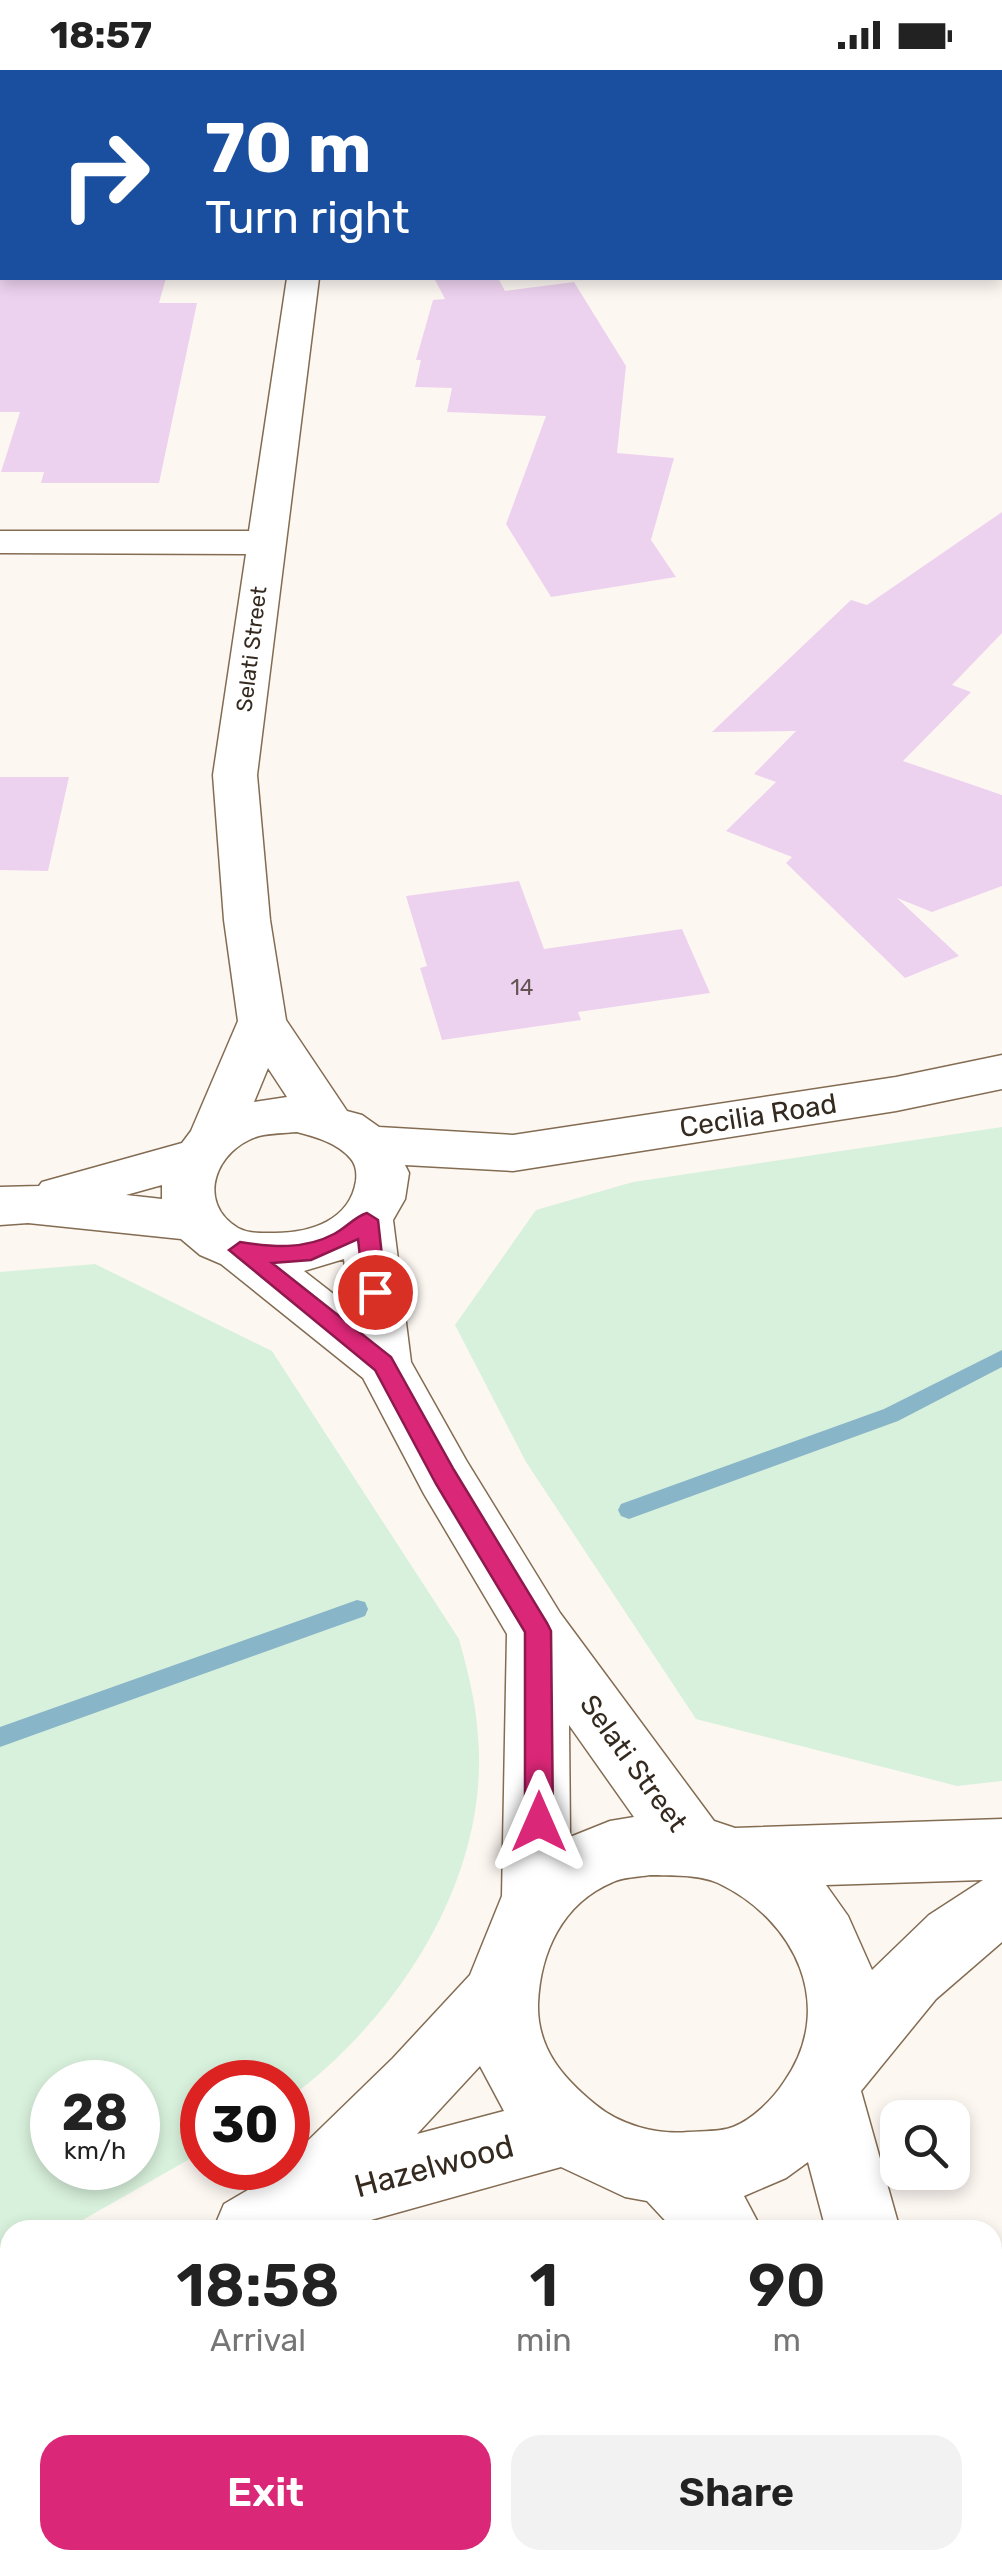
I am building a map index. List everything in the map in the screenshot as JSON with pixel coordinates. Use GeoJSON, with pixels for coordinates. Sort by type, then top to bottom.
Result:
{"type":"FeatureCollection","features":[{"type":"Feature","properties":{"kind":"street","name":"Selati Street"},"geometry":{"type":"LineString","coordinates":[[303,280],[235,775],[247,920],[262,1021],[326,1119]]}},
{"type":"Feature","properties":{"kind":"street"},"geometry":{"type":"LineString","coordinates":[[0,542],[265,543]]}},
{"type":"Feature","properties":{"kind":"street"},"geometry":{"type":"LineString","coordinates":[[14,1205],[205,1148],[239,1124],[267,1116],[298,1114],[352,1129],[370,1145],[382,1165],[384,1186],[372,1214],[343,1240],[311,1252],[275,1256],[240,1250],[214,1239],[196,1221],[186,1200],[186,1178],[205,1148],[262,1021]]}},
{"type":"Feature","properties":{"kind":"street","name":"Cecilia Road"},"geometry":{"type":"LineString","coordinates":[[370,1145],[513,1153],[896,1094],[1002,1072]]}},
{"type":"Feature","properties":{"kind":"street","name":"Cecilia Road"},"geometry":{"type":"LineString","coordinates":[[372,1214],[513,1153]]}},
{"type":"Feature","properties":{"kind":"street"},"geometry":{"type":"LineString","coordinates":[[14,1205],[196,1221]]}},
{"type":"Feature","properties":{"kind":"street","name":"Selati Street"},"geometry":{"type":"LineString","coordinates":[[372,1214],[383,1363]]}},
{"type":"Feature","properties":{"kind":"street","name":"Selati Street"},"geometry":{"type":"LineString","coordinates":[[240,1250],[383,1363],[445,1477],[529,1614],[715,1852]]}},
{"type":"Feature","properties":{"kind":"street","name":"Selati Street"},"geometry":{"type":"LineString","coordinates":[[529,1614],[536,1902]]}},
{"type":"Feature","properties":{"kind":"street"},"geometry":{"type":"LineString","coordinates":[[1002,1849],[715,1852],[650,1845],[606,1853],[568,1873],[536,1902],[511,1944],[501,1992],[506,2042],[529,2090],[565,2130],[614,2160],[670,2172],[733,2165],[786,2136],[896,1990],[927,1959],[1002,1904]]}},
{"type":"Feature","properties":{"kind":"street"},"geometry":{"type":"LineString","coordinates":[[715,1852],[774,1879],[804,1908],[829,1944],[842,1985],[844,2026],[831,2080],[861,2220]]}},
{"type":"Feature","properties":{"kind":"street"},"geometry":{"type":"LineString","coordinates":[[273,2217],[418,2083],[501,1992]]}},
{"type":"Feature","properties":{"kind":"street","name":"Hazelwood"},"geometry":{"type":"LineString","coordinates":[[273,2217],[565,2130]]}},
{"type":"Feature","properties":{"kind":"street"},"geometry":{"type":"LineString","coordinates":[[670,2172],[716,2220]]}},
{"type":"Feature","properties":{"kind":"green space"},"geometry":{"type":"Polygon","coordinates":[[[1002,1127],[1002,1781],[957,1786],[696,1719],[526,1462],[455,1325],[536,1210],[633,1182],[1002,1127]]]}},
{"type":"Feature","properties":{"kind":"green space"},"geometry":{"type":"Polygon","coordinates":[[[95,1264],[272,1351],[459,1639],[478,1736],[478,1789],[469,1841],[452,1892],[429,1940],[400,1986],[328,2066],[310,2081],[310,2060],[180,2060],[180,2165],[160,2176],[160,2060],[30,2060],[30,2190],[135,2190],[83,2220],[0,2220],[0,1272],[95,1264]]]}},
{"type":"Feature","properties":{"kind":"building"},"geometry":{"type":"Polygon","coordinates":[[[0,280],[165,280],[159,303],[197,303],[159,483],[41,483],[44,472],[1,472],[20,412],[0,412],[0,280]]]}},
{"type":"Feature","properties":{"kind":"building"},"geometry":{"type":"Polygon","coordinates":[[[435,280],[499,280],[505,291],[574,282],[626,366],[617,453],[674,458],[651,540],[676,577],[551,597],[506,524],[546,416],[447,412],[452,388],[415,387],[421,360],[416,360],[433,300],[445,299],[435,280]]]}},
{"type":"Feature","properties":{"kind":"building"},"geometry":{"type":"Polygon","coordinates":[[[1002,512],[1002,633],[952,685],[971,692],[903,761],[1002,795],[1002,886],[932,912],[897,898],[959,956],[905,978],[786,863],[792,857],[726,831],[776,782],[754,774],[796,731],[712,732],[851,600],[867,605],[1002,512]]]}},
{"type":"Feature","properties":{"kind":"building"},"geometry":{"type":"Polygon","coordinates":[[[0,777],[69,777],[48,871],[0,870],[0,777]]]}},
{"type":"Feature","properties":{"kind":"building"},"geometry":{"type":"Polygon","coordinates":[[[519,881],[544,949],[682,929],[710,993],[578,1012],[581,1020],[442,1040],[420,968],[427,966],[406,896],[519,881]]]}},
{"type":"Feature","properties":{"kind":"waterway"},"geometry":{"type":"LineString","coordinates":[[629,1510],[891,1415],[1002,1358]]}},
{"type":"Feature","properties":{"kind":"waterway"},"geometry":{"type":"LineString","coordinates":[[0,1737],[357,1609]]}},
{"type":"Feature","properties":{"kind":"route"},"geometry":{"type":"LineString","coordinates":[[375,1292],[367,1220],[343,1240],[311,1252],[275,1256],[240,1250],[383,1363],[445,1477],[538,1631],[539,1822]]}}]}
